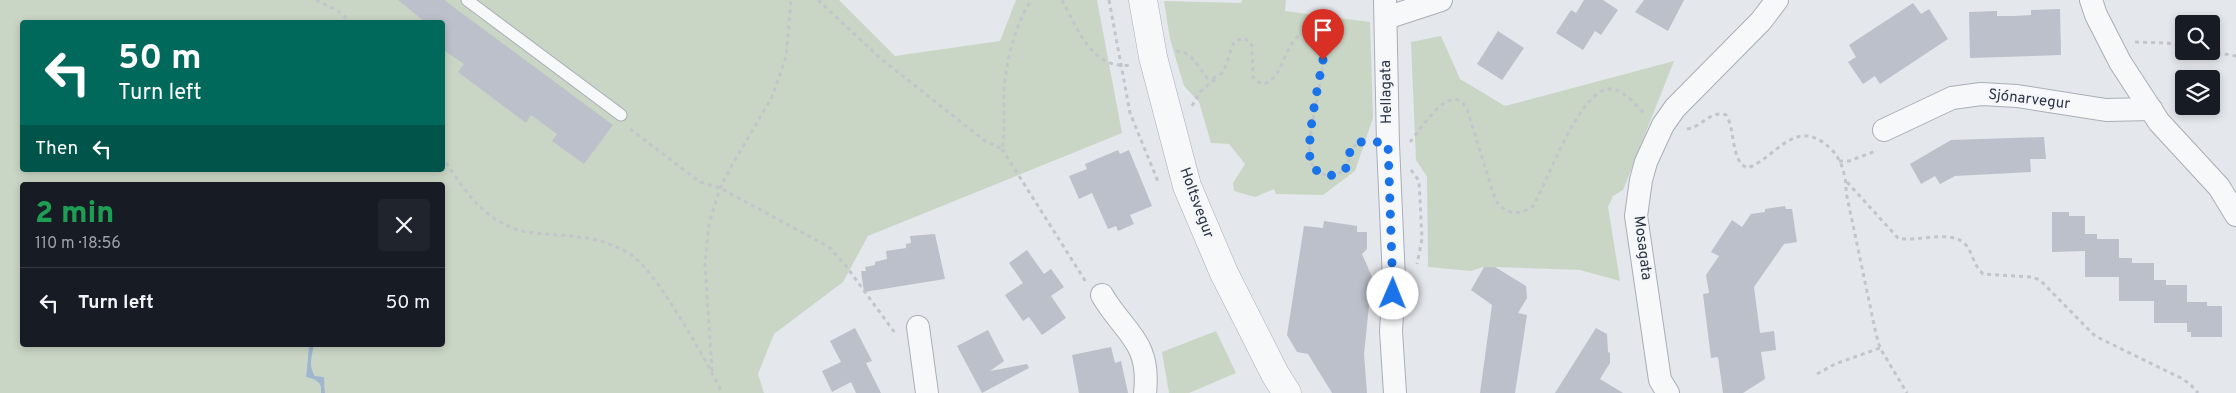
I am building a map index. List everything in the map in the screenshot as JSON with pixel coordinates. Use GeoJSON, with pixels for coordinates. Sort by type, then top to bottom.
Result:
{"type":"FeatureCollection","features":[{"type":"Feature","properties":{"kind":"street","name":"Holtsvegur"},"geometry":{"type":"LineString","coordinates":[[1143,0],[1153,56],[1187,186],[1224,273],[1275,374],[1287,393]]}},
{"type":"Feature","properties":{"kind":"street"},"geometry":{"type":"LineString","coordinates":[[1385,9],[1441,0]]}},
{"type":"Feature","properties":{"kind":"street","name":"Mosagata"},"geometry":{"type":"LineString","coordinates":[[1668,393],[1660,380],[1636,216],[1641,180],[1646,162],[1663,124],[1675,108],[1778,0]]}},
{"type":"Feature","properties":{"kind":"street"},"geometry":{"type":"LineString","coordinates":[[2091,0],[2109,41],[2159,122],[2228,185],[2236,215]]}},
{"type":"Feature","properties":{"kind":"street","name":"Hellagata"},"geometry":{"type":"LineString","coordinates":[[1385,9],[1394,280],[1391,331],[1395,393]]}},
{"type":"Feature","properties":{"kind":"street","name":"Sjónarvegur"},"geometry":{"type":"LineString","coordinates":[[1884,130],[1952,98],[1981,94],[2017,96],[2106,110],[2151,110]]}},
{"type":"Feature","properties":{"kind":"street"},"geometry":{"type":"LineString","coordinates":[[1102,295],[1109,308],[1130,330],[1138,344],[1147,373],[1146,393]]}},
{"type":"Feature","properties":{"kind":"street"},"geometry":{"type":"LineString","coordinates":[[918,327],[927,393]]}},
{"type":"Feature","properties":{"kind":"lane"},"geometry":{"type":"LineString","coordinates":[[467,0],[621,115]]}},
{"type":"Feature","properties":{"kind":"path"},"geometry":{"type":"LineString","coordinates":[[316,0],[338,11],[349,20]]}},
{"type":"Feature","properties":{"kind":"path"},"geometry":{"type":"LineString","coordinates":[[712,371],[705,264],[708,224],[720,188],[772,97],[786,57],[791,0]]}},
{"type":"Feature","properties":{"kind":"path"},"geometry":{"type":"LineString","coordinates":[[818,0],[880,58],[985,141],[1002,150],[1084,281],[1102,295]]}},
{"type":"Feature","properties":{"kind":"path"},"geometry":{"type":"LineString","coordinates":[[1002,150],[1006,130],[1004,95],[1007,68],[1019,25],[1031,0]]}},
{"type":"Feature","properties":{"kind":"path"},"geometry":{"type":"LineString","coordinates":[[1062,0],[1088,46],[1102,61],[1121,66],[1130,65],[1170,51],[1184,52],[1192,56],[1207,78],[1215,79],[1222,74],[1235,41],[1244,38],[1252,47],[1253,77],[1261,84],[1266,84],[1275,79],[1294,40],[1306,33],[1318,37],[1323,50],[1312,125],[1310,158],[1316,170],[1328,176],[1341,172],[1348,162],[1351,151],[1358,143],[1364,141],[1407,146],[1441,104],[1450,99],[1460,101],[1467,109],[1495,199],[1505,210],[1519,213],[1533,206],[1579,115],[1590,100],[1601,91],[1610,88],[1620,91],[1647,116],[1682,130],[1692,128],[1715,114],[1726,115],[1732,127],[1737,157],[1741,166],[1747,168],[1754,166],[1776,147],[1793,139],[1816,138],[1834,151],[1847,182],[1898,238],[1906,240],[1938,236],[1959,240],[1966,245],[1976,267],[1984,274],[2032,277],[2040,280],[2095,336],[2181,378],[2198,393]]}},
{"type":"Feature","properties":{"kind":"path"},"geometry":{"type":"LineString","coordinates":[[2109,41],[2175,44]]}},
{"type":"Feature","properties":{"kind":"path"},"geometry":{"type":"LineString","coordinates":[[2220,53],[2236,56]]}},
{"type":"Feature","properties":{"kind":"path"},"geometry":{"type":"LineString","coordinates":[[621,115],[624,124],[700,182],[720,188],[828,247],[846,266],[896,334]]}},
{"type":"Feature","properties":{"kind":"path"},"geometry":{"type":"LineString","coordinates":[[1839,161],[1849,161],[1884,148],[1884,130]]}},
{"type":"Feature","properties":{"kind":"path"},"geometry":{"type":"LineString","coordinates":[[445,161],[462,188],[484,211],[506,226],[532,233],[599,239],[632,255],[654,280],[712,371],[722,393]]}},
{"type":"Feature","properties":{"kind":"path"},"geometry":{"type":"LineString","coordinates":[[1847,182],[1846,192],[1865,288],[1880,348],[1907,393]]}},
{"type":"Feature","properties":{"kind":"path"},"geometry":{"type":"LineString","coordinates":[[1817,374],[1835,364],[1880,348]]}},
{"type":"Feature","properties":{"kind":"green space"},"geometry":{"type":"Polygon","coordinates":[[[0,0],[839,0],[895,56],[1000,41],[1016,0],[1097,0],[1122,133],[868,236],[843,282],[774,334],[758,374],[764,393],[325,393],[325,385],[311,371],[311,354],[313,347],[445,347],[445,182],[20,182],[20,347],[309,347],[306,377],[319,383],[321,393],[0,393],[0,0]]]}},
{"type":"Feature","properties":{"kind":"green space"},"geometry":{"type":"Polygon","coordinates":[[[1242,0],[1286,0],[1285,11],[1370,22],[1373,118],[1355,171],[1323,195],[1276,194],[1274,189],[1255,197],[1234,191],[1233,183],[1245,164],[1229,144],[1211,143],[1199,102],[1184,86],[1170,39],[1164,1],[1241,3],[1242,0]]]}},
{"type":"Feature","properties":{"kind":"green space"},"geometry":{"type":"Polygon","coordinates":[[[1441,36],[1460,79],[1505,106],[1674,61],[1623,190],[1613,196],[1608,207],[1620,281],[1580,270],[1483,267],[1471,271],[1428,267],[1427,177],[1416,160],[1411,42],[1441,36]]]}},
{"type":"Feature","properties":{"kind":"green space"},"geometry":{"type":"Polygon","coordinates":[[[1216,331],[1236,373],[1189,393],[1169,393],[1162,352],[1216,331]]]}},
{"type":"Feature","properties":{"kind":"water"},"geometry":{"type":"Polygon","coordinates":[[[309,347],[314,347],[311,361],[312,368],[315,376],[324,377],[325,393],[321,393],[318,382],[306,377],[309,347]]]}},
{"type":"Feature","properties":{"kind":"building"},"geometry":{"type":"Polygon","coordinates":[[[398,0],[444,0],[613,125],[584,164],[552,141],[557,134],[531,115],[526,123],[458,72],[464,64],[445,51],[445,20],[423,20],[398,0]]]}},
{"type":"Feature","properties":{"kind":"building"},"geometry":{"type":"Polygon","coordinates":[[[1584,0],[1603,0],[1618,10],[1601,35],[1595,31],[1583,50],[1556,33],[1571,10],[1576,13],[1584,0]]]}},
{"type":"Feature","properties":{"kind":"building"},"geometry":{"type":"Polygon","coordinates":[[[1644,0],[1684,0],[1668,31],[1635,12],[1644,0]]]}},
{"type":"Feature","properties":{"kind":"building"},"geometry":{"type":"Polygon","coordinates":[[[1913,3],[1921,14],[1929,9],[1948,39],[1880,84],[1875,76],[1863,84],[1848,62],[1856,57],[1849,45],[1913,3]]]}},
{"type":"Feature","properties":{"kind":"building"},"geometry":{"type":"Polygon","coordinates":[[[2060,9],[2061,55],[1970,58],[1969,12],[1997,11],[1997,16],[2014,16],[2031,15],[2031,10],[2060,9]]]}},
{"type":"Feature","properties":{"kind":"building"},"geometry":{"type":"Polygon","coordinates":[[[1498,31],[1524,48],[1502,80],[1477,64],[1498,31]]]}},
{"type":"Feature","properties":{"kind":"building"},"geometry":{"type":"Polygon","coordinates":[[[2044,137],[2046,159],[2030,159],[2031,172],[1955,176],[1940,184],[1935,176],[1921,184],[1910,164],[1951,140],[2044,137]]]}},
{"type":"Feature","properties":{"kind":"building"},"geometry":{"type":"Polygon","coordinates":[[[1118,150],[1120,154],[1129,150],[1152,206],[1130,215],[1134,224],[1118,231],[1116,226],[1108,229],[1092,193],[1079,199],[1069,176],[1087,169],[1085,164],[1118,150]]]}},
{"type":"Feature","properties":{"kind":"building"},"geometry":{"type":"Polygon","coordinates":[[[1785,206],[1786,209],[1792,209],[1797,242],[1784,244],[1754,287],[1760,333],[1774,331],[1776,350],[1761,352],[1765,379],[1743,393],[1723,393],[1718,357],[1711,358],[1703,294],[1709,293],[1706,275],[1719,256],[1711,252],[1732,220],[1742,227],[1751,214],[1765,212],[1765,209],[1785,206]]]}},
{"type":"Feature","properties":{"kind":"building"},"geometry":{"type":"Polygon","coordinates":[[[2052,212],[2069,212],[2069,216],[2085,216],[2085,234],[2097,234],[2097,239],[2119,239],[2119,258],[2132,258],[2132,263],[2154,263],[2154,280],[2166,280],[2166,285],[2187,285],[2187,302],[2207,302],[2207,306],[2222,306],[2222,337],[2191,337],[2191,332],[2187,332],[2187,323],[2154,323],[2154,301],[2119,301],[2119,277],[2085,277],[2085,251],[2052,252],[2052,212]]]}},
{"type":"Feature","properties":{"kind":"building"},"geometry":{"type":"Polygon","coordinates":[[[1324,221],[1357,226],[1357,232],[1367,232],[1367,249],[1362,254],[1372,277],[1364,354],[1367,393],[1332,393],[1308,354],[1297,352],[1287,335],[1304,226],[1323,228],[1324,221]]]}},
{"type":"Feature","properties":{"kind":"building"},"geometry":{"type":"Polygon","coordinates":[[[935,234],[945,279],[864,292],[861,271],[866,271],[865,267],[875,265],[875,262],[887,259],[886,251],[906,248],[906,244],[911,243],[910,236],[935,234]]]}},
{"type":"Feature","properties":{"kind":"building"},"geometry":{"type":"Polygon","coordinates":[[[1027,250],[1044,274],[1051,269],[1064,287],[1051,296],[1066,318],[1042,335],[1029,317],[1023,321],[1005,295],[1023,283],[1009,263],[1027,250]]]}},
{"type":"Feature","properties":{"kind":"building"},"geometry":{"type":"Polygon","coordinates":[[[1484,267],[1495,267],[1526,286],[1527,298],[1518,313],[1527,315],[1515,393],[1480,393],[1492,305],[1471,290],[1484,267]]]}},
{"type":"Feature","properties":{"kind":"building"},"geometry":{"type":"Polygon","coordinates":[[[855,328],[872,361],[866,363],[881,393],[856,393],[851,382],[832,392],[822,371],[841,362],[830,341],[855,328]]]}},
{"type":"Feature","properties":{"kind":"building"},"geometry":{"type":"Polygon","coordinates":[[[1596,328],[1607,334],[1608,352],[1610,353],[1610,363],[1600,379],[1623,393],[1555,393],[1596,328]]]}},
{"type":"Feature","properties":{"kind":"building"},"geometry":{"type":"Polygon","coordinates":[[[988,330],[1004,361],[990,371],[1027,364],[1029,368],[982,393],[957,346],[988,330]]]}},
{"type":"Feature","properties":{"kind":"building"},"geometry":{"type":"Polygon","coordinates":[[[1111,347],[1115,363],[1121,361],[1128,393],[1079,393],[1072,355],[1111,347]]]}},
{"type":"Feature","properties":{"kind":"route"},"geometry":{"type":"LineString","coordinates":[[1323,60],[1312,125],[1310,158],[1316,170],[1328,176],[1335,175],[1346,168],[1351,151],[1358,143],[1364,141],[1388,144],[1393,294]]}}]}
